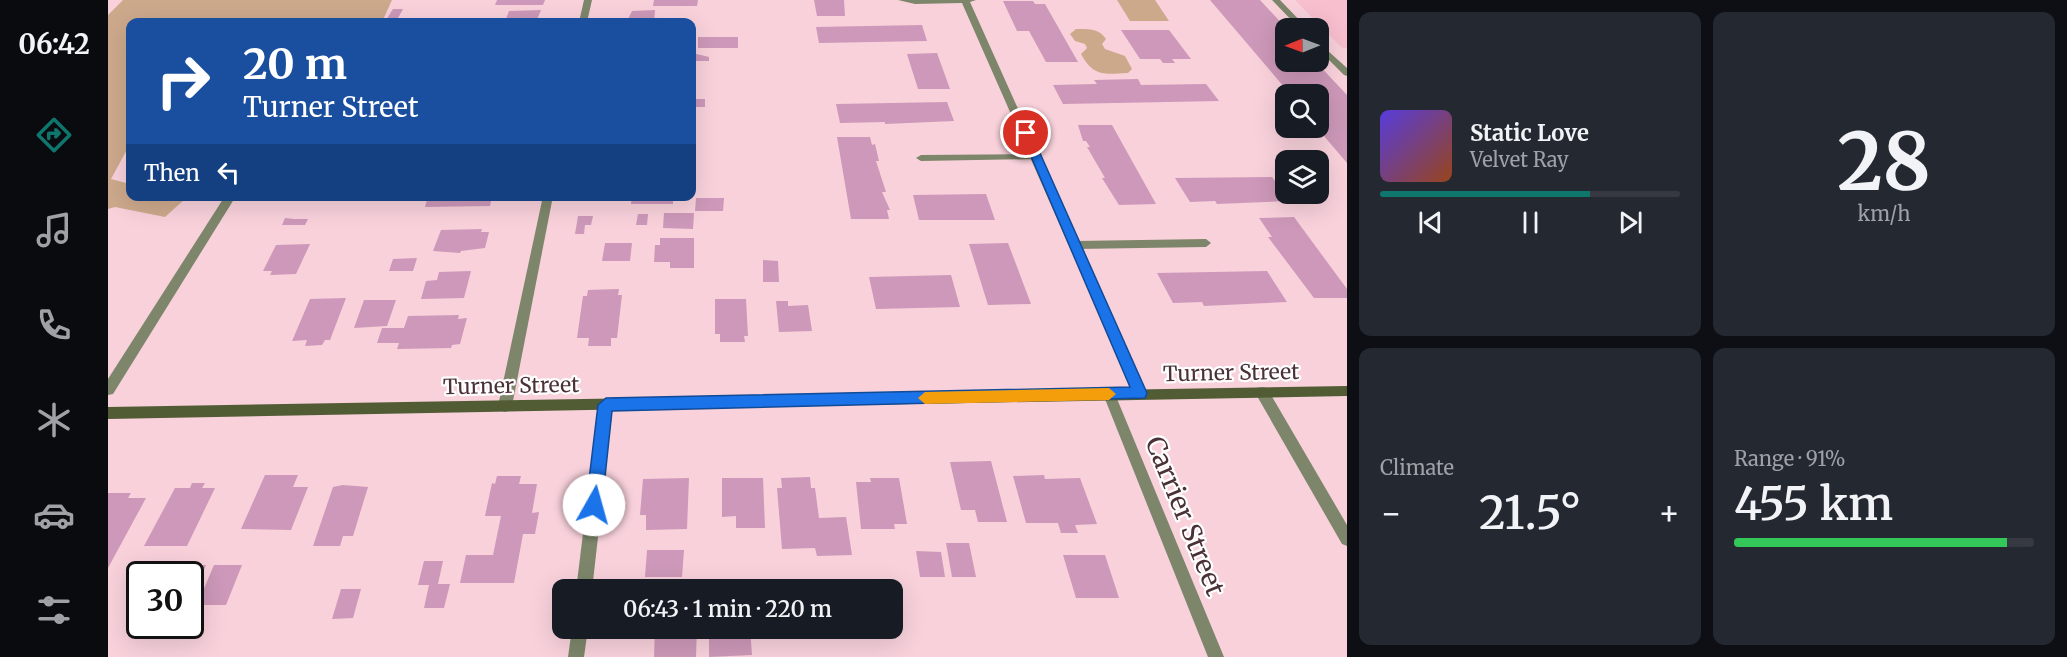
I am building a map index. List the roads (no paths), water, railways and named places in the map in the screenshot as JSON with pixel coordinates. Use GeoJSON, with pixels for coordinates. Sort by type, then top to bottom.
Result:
{"type":"FeatureCollection","features":[{"type":"Feature","properties":{"kind":"street"},"geometry":{"type":"LineString","coordinates":[[584,18],[588,0]]}},
{"type":"Feature","properties":{"kind":"street"},"geometry":{"type":"LineString","coordinates":[[902,0],[969,1],[1140,393]]}},
{"type":"Feature","properties":{"kind":"street"},"geometry":{"type":"LineString","coordinates":[[1276,0],[1293,18]]}},
{"type":"Feature","properties":{"kind":"street"},"geometry":{"type":"LineString","coordinates":[[1329,55],[1347,73]]}},
{"type":"Feature","properties":{"kind":"street"},"geometry":{"type":"LineString","coordinates":[[921,158],[1036,157]]}},
{"type":"Feature","properties":{"kind":"street"},"geometry":{"type":"LineString","coordinates":[[108,390],[228,201]]}},
{"type":"Feature","properties":{"kind":"street"},"geometry":{"type":"LineString","coordinates":[[505,406],[547,201]]}},
{"type":"Feature","properties":{"kind":"street"},"geometry":{"type":"LineString","coordinates":[[1076,245],[1206,243]]}},
{"type":"Feature","properties":{"kind":"street","name":"Turner Street"},"geometry":{"type":"LineString","coordinates":[[108,413],[1347,391]]}},
{"type":"Feature","properties":{"kind":"street"},"geometry":{"type":"LineString","coordinates":[[1262,392],[1347,539]]}},
{"type":"Feature","properties":{"kind":"street","name":"Carrier Street"},"geometry":{"type":"LineString","coordinates":[[1109,394],[1216,657]]}},
{"type":"Feature","properties":{"kind":"street"},"geometry":{"type":"LineString","coordinates":[[585,579],[606,405]]}},
{"type":"Feature","properties":{"kind":"street"},"geometry":{"type":"LineString","coordinates":[[576,657],[578,639]]}}]}
